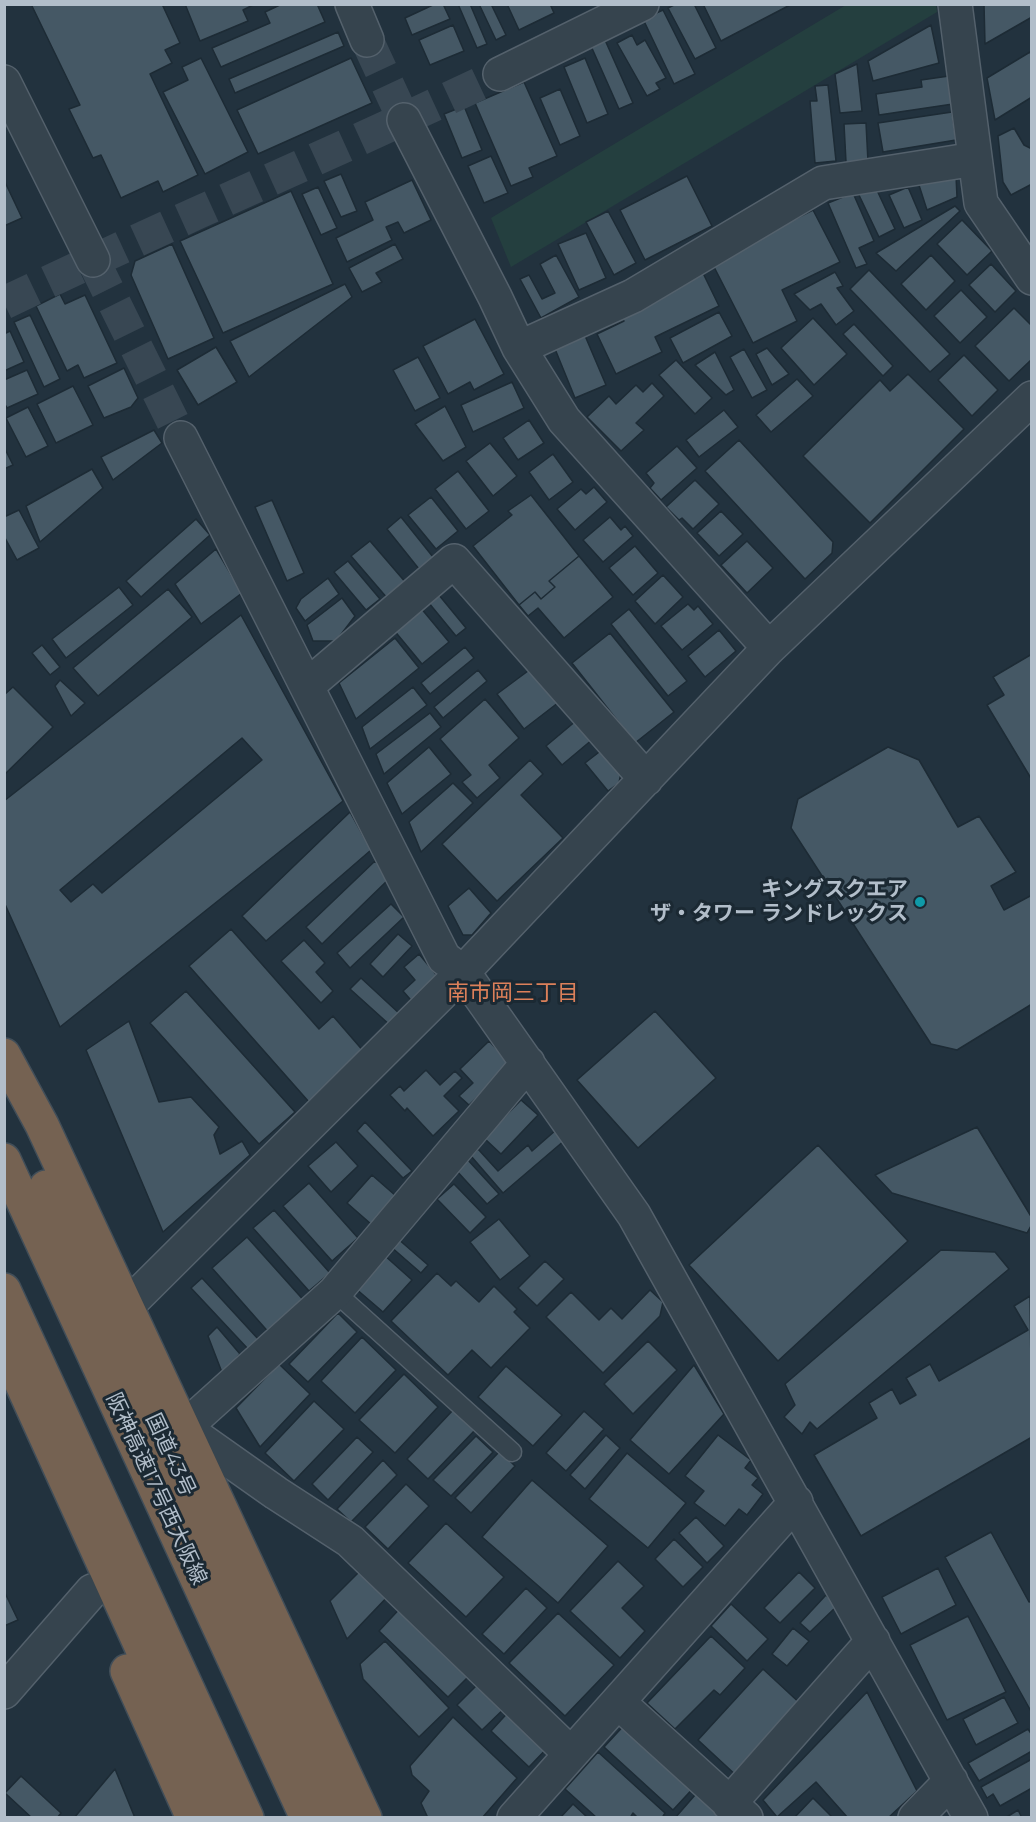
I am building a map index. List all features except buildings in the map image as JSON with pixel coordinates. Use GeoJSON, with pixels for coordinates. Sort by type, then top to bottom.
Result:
{"type":"FeatureCollection","features":[{"type":"Feature","properties":{"kind":"highway"},"geometry":{"type":"LineString","coordinates":[[4,1055],[42,1125],[365,1818]]}},
{"type":"Feature","properties":{"kind":"highway","name":"国道43号"},"geometry":{"type":"LineString","coordinates":[[4,1091],[337,1818]]}},
{"type":"Feature","properties":{"kind":"highway","name":"阪神高速17号西大阪線"},"geometry":{"type":"LineString","coordinates":[[4,1160],[307,1818]]}},
{"type":"Feature","properties":{"kind":"highway"},"geometry":{"type":"LineString","coordinates":[[4,1290],[247,1818]]}},
{"type":"Feature","properties":{"kind":"highway"},"geometry":{"type":"LineString","coordinates":[[4,1345],[219,1818]]}},
{"type":"Feature","properties":{"kind":"highway"},"geometry":{"type":"LineString","coordinates":[[4,1400],[193,1818]]}},
{"type":"Feature","properties":{"kind":"street"},"geometry":{"type":"LineString","coordinates":[[352,4],[367,40]]}},
{"type":"Feature","properties":{"kind":"street"},"geometry":{"type":"LineString","coordinates":[[500,74],[642,4]]}},
{"type":"Feature","properties":{"kind":"street"},"geometry":{"type":"LineString","coordinates":[[955,4],[981,203],[1032,278]]}},
{"type":"Feature","properties":{"kind":"street"},"geometry":{"type":"LineString","coordinates":[[5,83],[93,260]]}},
{"type":"Feature","properties":{"kind":"street"},"geometry":{"type":"LineString","coordinates":[[404,120],[519,348],[564,420],[769,648]]}},
{"type":"Feature","properties":{"kind":"street"},"geometry":{"type":"LineString","coordinates":[[519,348],[633,296],[823,183],[975,159]]}},
{"type":"Feature","properties":{"kind":"street"},"geometry":{"type":"LineString","coordinates":[[127,1306],[464,972],[769,648],[1032,398]]}},
{"type":"Feature","properties":{"kind":"street"},"geometry":{"type":"LineString","coordinates":[[181,438],[444,958],[464,972],[634,1215],[971,1818]]}},
{"type":"Feature","properties":{"kind":"street"},"geometry":{"type":"LineString","coordinates":[[306,686],[454,561],[646,779]]}},
{"type":"Feature","properties":{"kind":"street"},"geometry":{"type":"LineString","coordinates":[[528,1063],[335,1292],[184,1428],[276,1493],[350,1541],[572,1754]]}},
{"type":"Feature","properties":{"kind":"street"},"geometry":{"type":"LineString","coordinates":[[519,1816],[796,1502]]}},
{"type":"Feature","properties":{"kind":"street"},"geometry":{"type":"LineString","coordinates":[[4,1692],[92,1591]]}},
{"type":"Feature","properties":{"kind":"street"},"geometry":{"type":"LineString","coordinates":[[618,1702],[737,1811],[873,1641]]}},
{"type":"Feature","properties":{"kind":"street"},"geometry":{"type":"LineString","coordinates":[[915,1818],[951,1781]]}},
{"type":"Feature","properties":{"kind":"lane"},"geometry":{"type":"LineString","coordinates":[[335,1292],[512,1452]]}},
{"type":"Feature","properties":{"kind":"green space"},"geometry":{"type":"Polygon","coordinates":[[[846,5],[936,5],[937,12],[511,267],[491,218],[846,5]]]}},
{"type":"Feature","properties":{"kind":"tunnel"},"geometry":{"type":"LineString","coordinates":[[367,40],[404,120]]}},
{"type":"Feature","properties":{"kind":"tunnel"},"geometry":{"type":"LineString","coordinates":[[4,303],[500,74]]}},
{"type":"Feature","properties":{"kind":"tunnel"},"geometry":{"type":"LineString","coordinates":[[93,260],[181,438]]}},
{"type":"Feature","properties":{"kind":"place","name":"キングスクエア ザ・タワー ランドレックス"},"geometry":{"type":"Point","coordinates":[920,902]}},
{"type":"Feature","properties":{"kind":"district","name":"南市岡三丁目"},"geometry":{"type":"Point","coordinates":[513,994]}}]}
